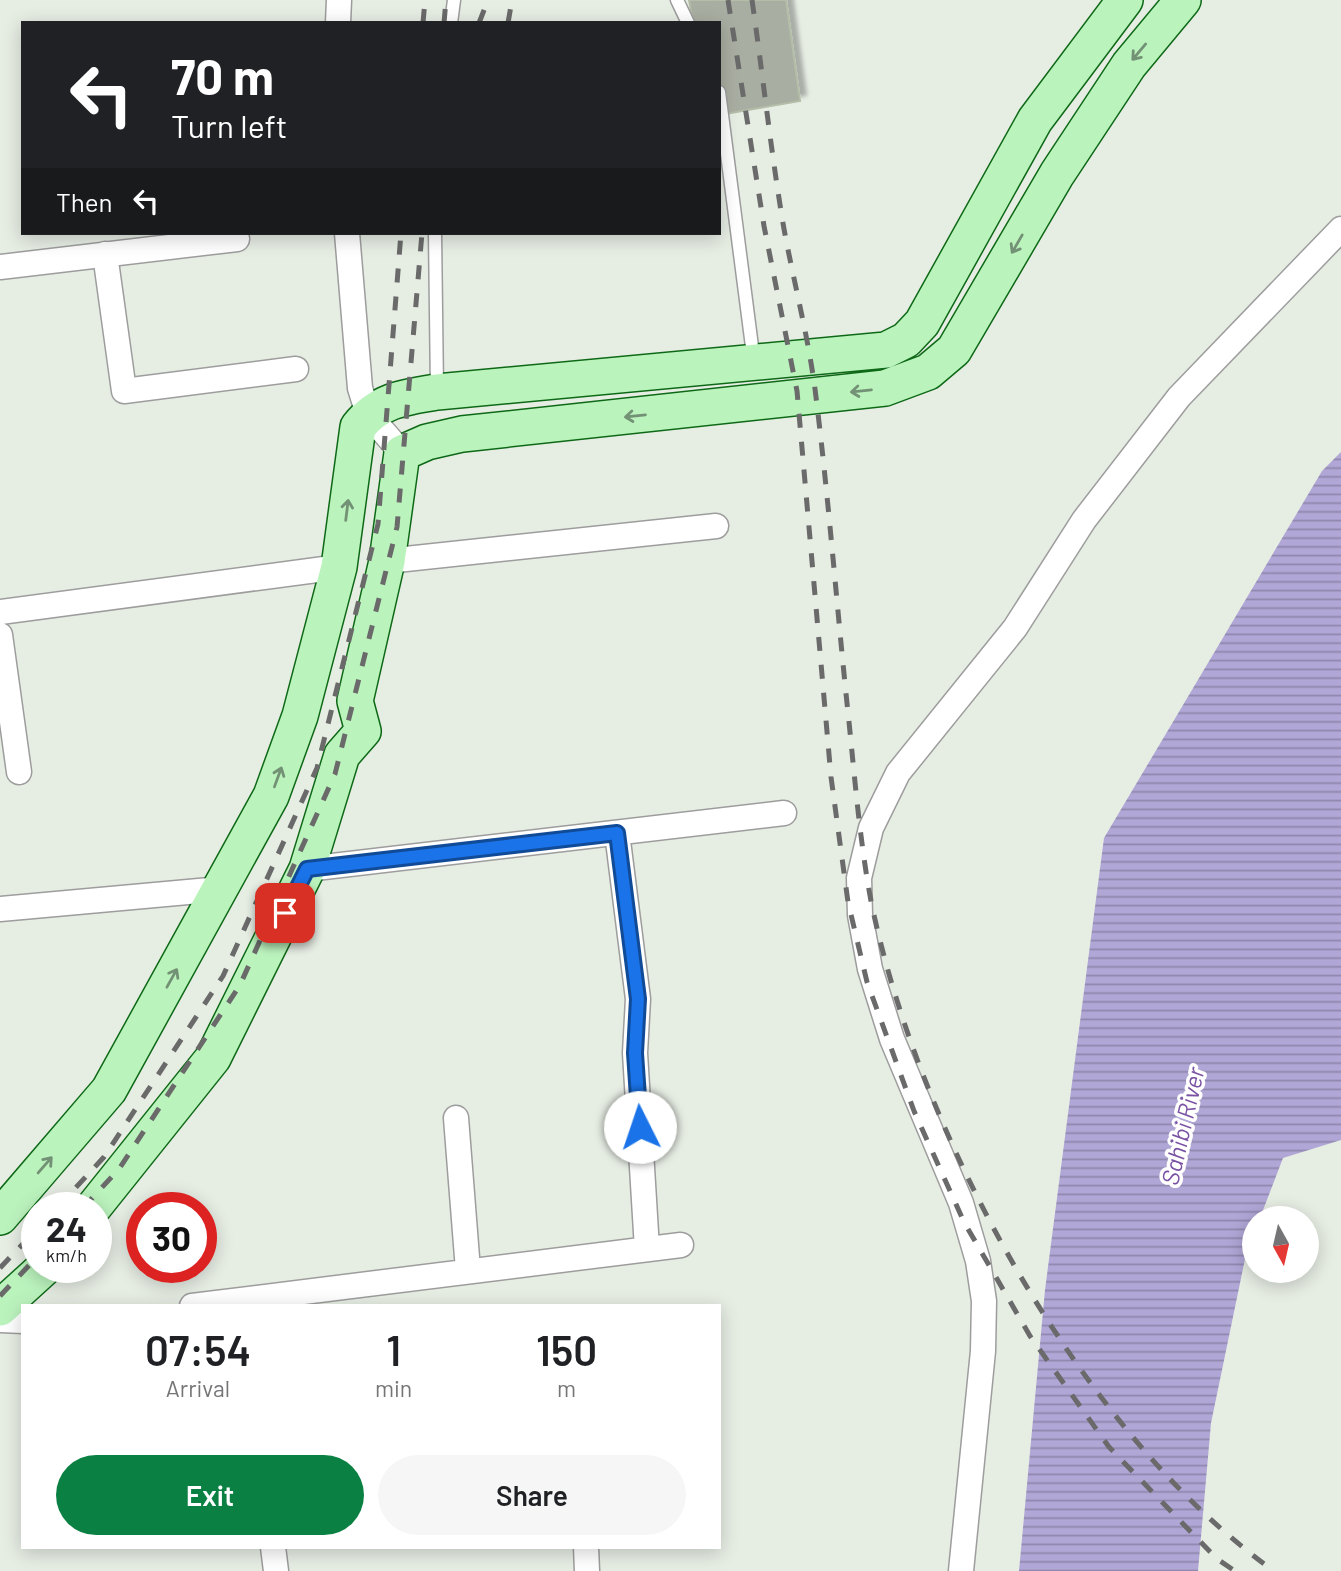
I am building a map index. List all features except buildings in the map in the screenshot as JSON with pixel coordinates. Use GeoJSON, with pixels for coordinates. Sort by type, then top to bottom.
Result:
{"type":"FeatureCollection","features":[{"type":"Feature","properties":{"kind":"street"},"geometry":{"type":"LineString","coordinates":[[338,21],[339,0]]}},
{"type":"Feature","properties":{"kind":"street"},"geometry":{"type":"LineString","coordinates":[[0,1217],[109,1090],[271,796],[300,716],[339,566],[358,427],[368,414],[393,399],[437,392],[886,350],[906,340],[922,323],[1035,120],[1125,0]]}},
{"type":"Feature","properties":{"kind":"street"},"geometry":{"type":"LineString","coordinates":[[402,453],[427,442],[462,434],[885,388],[929,372],[954,350],[1065,163],[1129,65],[1183,0]]}},
{"type":"Feature","properties":{"kind":"street"},"geometry":{"type":"LineString","coordinates":[[961,1571],[983,1351],[984,1301],[978,1261],[961,1203],[892,1039],[870,969],[860,915],[859,878],[871,828],[898,773],[1015,628],[1084,520],[1179,397],[1341,229]]}},
{"type":"Feature","properties":{"kind":"street"},"geometry":{"type":"LineString","coordinates":[[106,1192],[213,1058],[307,869],[342,755],[363,731],[355,701],[387,561],[402,453],[368,414],[357,377],[347,235]]}},
{"type":"Feature","properties":{"kind":"street"},"geometry":{"type":"LineString","coordinates":[[0,267],[237,239]]}},
{"type":"Feature","properties":{"kind":"street"},"geometry":{"type":"LineString","coordinates":[[105,254],[124,391],[296,369]]}},
{"type":"Feature","properties":{"kind":"street"},"geometry":{"type":"LineString","coordinates":[[675,369],[680,412]]}},
{"type":"Feature","properties":{"kind":"street"},"geometry":{"type":"LineString","coordinates":[[387,561],[716,526]]}},
{"type":"Feature","properties":{"kind":"street"},"geometry":{"type":"LineString","coordinates":[[0,612],[339,566]]}},
{"type":"Feature","properties":{"kind":"street"},"geometry":{"type":"LineString","coordinates":[[0,635],[19,772]]}},
{"type":"Feature","properties":{"kind":"street"},"geometry":{"type":"LineString","coordinates":[[307,869],[784,813]]}},
{"type":"Feature","properties":{"kind":"street"},"geometry":{"type":"LineString","coordinates":[[617,833],[638,999],[635,1053],[647,1249]]}},
{"type":"Feature","properties":{"kind":"street"},"geometry":{"type":"LineString","coordinates":[[0,909],[221,889]]}},
{"type":"Feature","properties":{"kind":"street"},"geometry":{"type":"LineString","coordinates":[[456,1118],[468,1270]]}},
{"type":"Feature","properties":{"kind":"street"},"geometry":{"type":"LineString","coordinates":[[218,1304],[681,1245]]}},
{"type":"Feature","properties":{"kind":"street"},"geometry":{"type":"LineString","coordinates":[[0,1308],[27,1283]]}},
{"type":"Feature","properties":{"kind":"street"},"geometry":{"type":"LineString","coordinates":[[0,1320],[21,1321]]}},
{"type":"Feature","properties":{"kind":"street"},"geometry":{"type":"LineString","coordinates":[[273,1549],[276,1571]]}},
{"type":"Feature","properties":{"kind":"street"},"geometry":{"type":"LineString","coordinates":[[586,1549],[587,1571]]}},
{"type":"Feature","properties":{"kind":"lane"},"geometry":{"type":"LineString","coordinates":[[451,21],[454,0]]}},
{"type":"Feature","properties":{"kind":"lane"},"geometry":{"type":"LineString","coordinates":[[677,0],[687,21]]}},
{"type":"Feature","properties":{"kind":"lane"},"geometry":{"type":"LineString","coordinates":[[721,107],[754,362]]}},
{"type":"Feature","properties":{"kind":"lane"},"geometry":{"type":"LineString","coordinates":[[435,235],[437,392]]}},
{"type":"Feature","properties":{"kind":"water","name":"Sahibi River"},"geometry":{"type":"Polygon","coordinates":[[[1341,452],[1341,1140],[1283,1158],[1265,1206],[1242,1206],[1242,1273],[1211,1423],[1198,1571],[1019,1571],[1045,1290],[1104,838],[1322,471],[1341,452]]]}},
{"type":"Feature","properties":{"kind":"railway"},"geometry":{"type":"LineString","coordinates":[[423,21],[425,0]]}},
{"type":"Feature","properties":{"kind":"railway"},"geometry":{"type":"LineString","coordinates":[[444,21],[446,0]]}},
{"type":"Feature","properties":{"kind":"railway"},"geometry":{"type":"LineString","coordinates":[[480,21],[488,0]]}},
{"type":"Feature","properties":{"kind":"railway"},"geometry":{"type":"LineString","coordinates":[[508,21],[512,0]]}},
{"type":"Feature","properties":{"kind":"railway"},"geometry":{"type":"LineString","coordinates":[[728,0],[764,226],[797,391],[831,777],[848,902],[867,982],[914,1111],[964,1222],[1030,1336],[1109,1447],[1217,1559],[1235,1571]]}},
{"type":"Feature","properties":{"kind":"railway"},"geometry":{"type":"LineString","coordinates":[[752,0],[779,200],[815,389],[864,856],[871,901],[894,990],[927,1084],[968,1178],[1017,1271],[1074,1359],[1136,1441],[1203,1512],[1274,1571]]}},
{"type":"Feature","properties":{"kind":"railway"},"geometry":{"type":"LineString","coordinates":[[72,1192],[104,1157],[223,976],[317,768],[378,524],[401,235]]}},
{"type":"Feature","properties":{"kind":"railway"},"geometry":{"type":"LineString","coordinates":[[98,1192],[119,1169],[240,985],[335,774],[397,527],[422,235]]}},
{"type":"Feature","properties":{"kind":"railway"},"geometry":{"type":"LineString","coordinates":[[0,1268],[21,1246]]}},
{"type":"Feature","properties":{"kind":"railway"},"geometry":{"type":"LineString","coordinates":[[0,1296],[21,1274]]}},
{"type":"Feature","properties":{"kind":"route"},"geometry":{"type":"LineString","coordinates":[[285,913],[307,869],[617,833],[638,999],[635,1053],[640,1127]]}}]}
